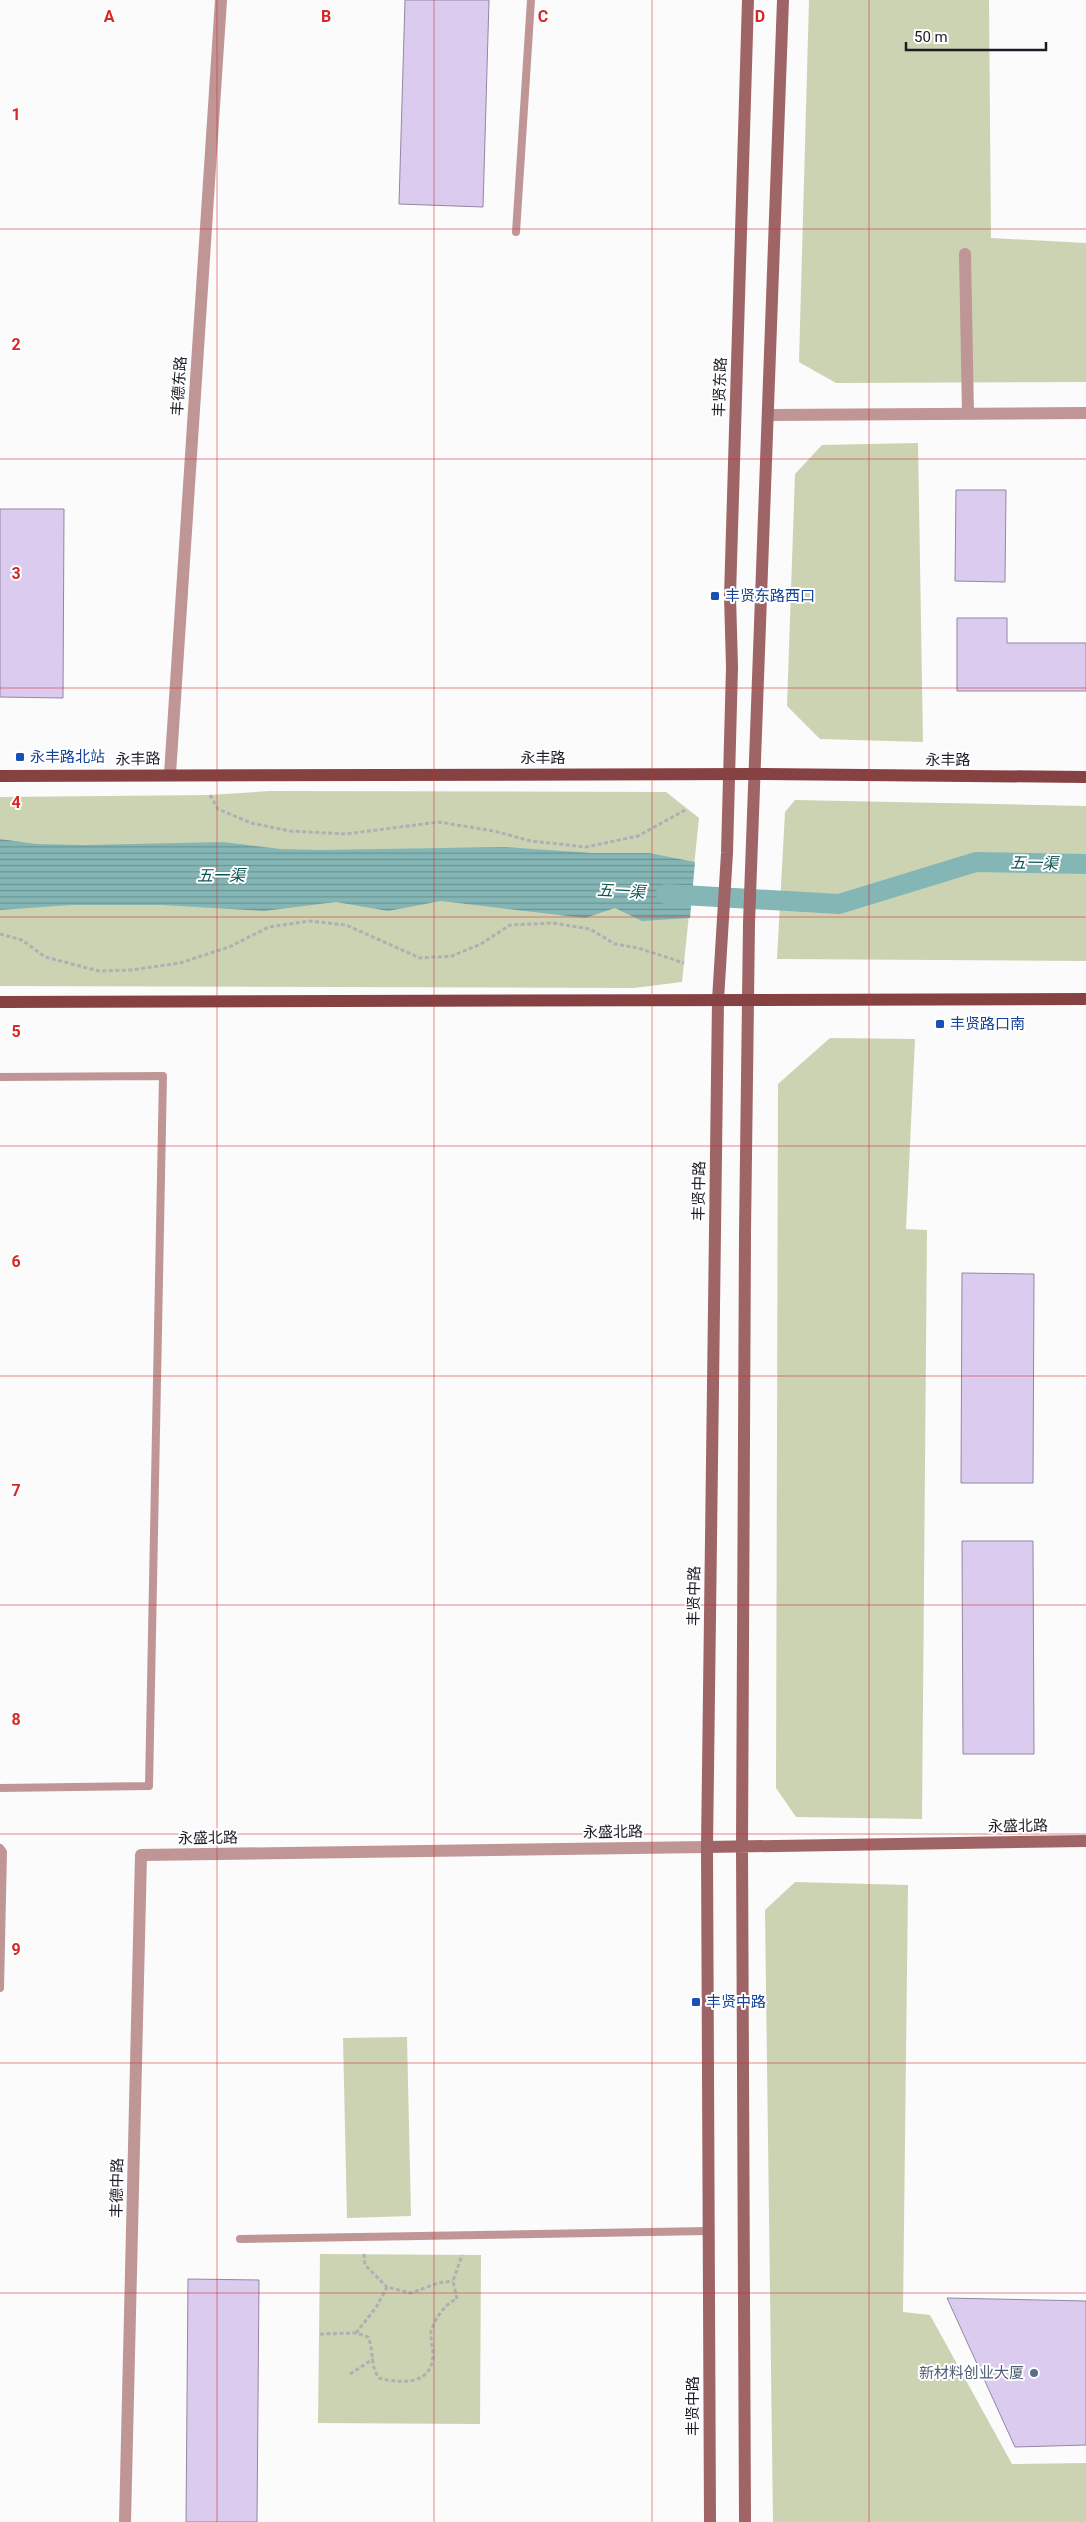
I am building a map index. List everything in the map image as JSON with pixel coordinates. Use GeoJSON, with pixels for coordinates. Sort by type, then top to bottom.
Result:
{"type":"FeatureCollection","features":[{"type":"Feature","properties":{"kind":"main road","name":"永丰路"},"geometry":{"type":"LineString","coordinates":[[0,776],[170,774],[755,774],[1086,777]]}},
{"type":"Feature","properties":{"kind":"main road"},"geometry":{"type":"LineString","coordinates":[[0,1002],[1086,999]]}},
{"type":"Feature","properties":{"kind":"street","name":"丰德东路"},"geometry":{"type":"LineString","coordinates":[[170,774],[221,0]]}},
{"type":"Feature","properties":{"kind":"street","name":"丰贤东路"},"geometry":{"type":"LineString","coordinates":[[727,853],[732,667],[730,596],[748,0]]}},
{"type":"Feature","properties":{"kind":"street"},"geometry":{"type":"LineString","coordinates":[[745,2522],[742,1847],[744,1233],[749,923],[783,0]]}},
{"type":"Feature","properties":{"kind":"street"},"geometry":{"type":"LineString","coordinates":[[965,254],[968,414]]}},
{"type":"Feature","properties":{"kind":"street"},"geometry":{"type":"LineString","coordinates":[[769,415],[1086,413]]}},
{"type":"Feature","properties":{"kind":"street","name":"丰贤中路"},"geometry":{"type":"LineString","coordinates":[[710,2522],[707,1847],[718,1000],[727,853]]}},
{"type":"Feature","properties":{"kind":"street","name":"永盛北路"},"geometry":{"type":"LineString","coordinates":[[141,1855],[1086,1841]]}},
{"type":"Feature","properties":{"kind":"street","name":"丰德中路"},"geometry":{"type":"LineString","coordinates":[[125,2522],[141,1855]]}},
{"type":"Feature","properties":{"kind":"lane"},"geometry":{"type":"LineString","coordinates":[[516,232],[531,0]]}},
{"type":"Feature","properties":{"kind":"lane"},"geometry":{"type":"LineString","coordinates":[[0,1077],[163,1076],[149,1786],[0,1788]]}},
{"type":"Feature","properties":{"kind":"lane"},"geometry":{"type":"LineString","coordinates":[[0,1848],[3,1852],[0,1988]]}},
{"type":"Feature","properties":{"kind":"lane"},"geometry":{"type":"LineString","coordinates":[[240,2239],[708,2230]]}},
{"type":"Feature","properties":{"kind":"path"},"geometry":{"type":"LineString","coordinates":[[210,795],[218,809],[251,823],[290,831],[346,834],[439,822],[494,831],[530,841],[586,847],[638,836],[687,809]]}},
{"type":"Feature","properties":{"kind":"path"},"geometry":{"type":"LineString","coordinates":[[0,934],[22,940],[45,956],[99,971],[131,970],[180,963],[228,947],[270,927],[309,921],[346,925],[420,958],[452,956],[481,944],[510,925],[553,923],[590,928],[615,944],[684,963]]}},
{"type":"Feature","properties":{"kind":"path"},"geometry":{"type":"LineString","coordinates":[[364,2254],[365,2265],[387,2287],[411,2293],[438,2283],[454,2281]]}},
{"type":"Feature","properties":{"kind":"path"},"geometry":{"type":"LineString","coordinates":[[320,2334],[356,2333],[368,2337],[372,2346],[374,2371],[379,2378],[414,2382],[425,2376],[431,2367],[433,2355],[431,2332],[443,2309],[450,2301],[457,2299],[454,2281],[462,2255]]}},
{"type":"Feature","properties":{"kind":"path"},"geometry":{"type":"LineString","coordinates":[[356,2333],[377,2306],[387,2287]]}},
{"type":"Feature","properties":{"kind":"path"},"geometry":{"type":"LineString","coordinates":[[350,2374],[373,2360]]}},
{"type":"Feature","properties":{"kind":"green space"},"geometry":{"type":"Polygon","coordinates":[[[809,0],[989,0],[991,238],[1086,243],[1086,382],[836,383],[799,362],[809,0]]]}},
{"type":"Feature","properties":{"kind":"green space"},"geometry":{"type":"Polygon","coordinates":[[[918,443],[923,742],[820,739],[787,706],[795,474],[822,445],[918,443]]]}},
{"type":"Feature","properties":{"kind":"green space"},"geometry":{"type":"Polygon","coordinates":[[[269,791],[666,792],[699,818],[682,982],[634,988],[0,986],[0,797],[210,795],[269,791]]]}},
{"type":"Feature","properties":{"kind":"green space"},"geometry":{"type":"Polygon","coordinates":[[[795,800],[1086,806],[1086,961],[777,959],[785,812],[795,800]]]}},
{"type":"Feature","properties":{"kind":"green space"},"geometry":{"type":"Polygon","coordinates":[[[830,1038],[915,1039],[906,1229],[927,1230],[922,1819],[796,1817],[776,1788],[778,1084],[830,1038]]]}},
{"type":"Feature","properties":{"kind":"green space"},"geometry":{"type":"Polygon","coordinates":[[[795,1882],[908,1885],[903,2312],[930,2315],[1012,2464],[1086,2463],[1086,2522],[773,2522],[765,1910],[795,1882]]]}},
{"type":"Feature","properties":{"kind":"green space"},"geometry":{"type":"Polygon","coordinates":[[[407,2037],[411,2216],[347,2218],[343,2038],[407,2037]]]}},
{"type":"Feature","properties":{"kind":"green space"},"geometry":{"type":"Polygon","coordinates":[[[320,2254],[481,2255],[480,2424],[318,2423],[320,2254]]]}},
{"type":"Feature","properties":{"kind":"water","name":"五一渠"},"geometry":{"type":"Polygon","coordinates":[[[0,839],[36,844],[85,845],[223,842],[280,849],[319,850],[505,847],[592,853],[649,853],[695,862],[690,918],[642,921],[615,908],[585,918],[441,901],[388,911],[336,902],[264,911],[162,905],[71,905],[0,910],[0,839]]]}},
{"type":"Feature","properties":{"kind":"building"},"geometry":{"type":"Polygon","coordinates":[[[405,0],[489,0],[483,207],[399,204],[405,0]]]}},
{"type":"Feature","properties":{"kind":"building"},"geometry":{"type":"Polygon","coordinates":[[[956,490],[1006,490],[1005,582],[955,581],[956,490]]]}},
{"type":"Feature","properties":{"kind":"building"},"geometry":{"type":"Polygon","coordinates":[[[0,509],[64,509],[63,698],[0,697],[0,509]]]}},
{"type":"Feature","properties":{"kind":"building"},"geometry":{"type":"Polygon","coordinates":[[[957,618],[1007,618],[1007,643],[1086,643],[1086,691],[957,691],[957,618]]]}},
{"type":"Feature","properties":{"kind":"building"},"geometry":{"type":"Polygon","coordinates":[[[962,1273],[1034,1274],[1033,1483],[961,1483],[962,1273]]]}},
{"type":"Feature","properties":{"kind":"building"},"geometry":{"type":"Polygon","coordinates":[[[962,1541],[1033,1541],[1034,1754],[963,1754],[962,1541]]]}},
{"type":"Feature","properties":{"kind":"building"},"geometry":{"type":"Polygon","coordinates":[[[188,2279],[259,2280],[257,2522],[186,2522],[188,2279]]]}},
{"type":"Feature","properties":{"kind":"building","name":"新材料创业大厦"},"geometry":{"type":"Polygon","coordinates":[[[947,2298],[1086,2301],[1086,2445],[1015,2447],[947,2298]]]}},
{"type":"Feature","properties":{"kind":"waterway","name":"五一渠"},"geometry":{"type":"LineString","coordinates":[[666,894],[839,904],[976,862],[1086,864]]}},
{"type":"Feature","properties":{"kind":"place","name":"丰贤东路西口"},"geometry":{"type":"Point","coordinates":[715,596]}},
{"type":"Feature","properties":{"kind":"place","name":"永丰路北站"},"geometry":{"type":"Point","coordinates":[20,757]}},
{"type":"Feature","properties":{"kind":"place","name":"丰贤路口南"},"geometry":{"type":"Point","coordinates":[940,1024]}},
{"type":"Feature","properties":{"kind":"place","name":"丰贤中路"},"geometry":{"type":"Point","coordinates":[696,2002]}},
{"type":"Feature","properties":{"kind":"place","name":"新材料创业大厦"},"geometry":{"type":"Point","coordinates":[1034,2373]}}]}
